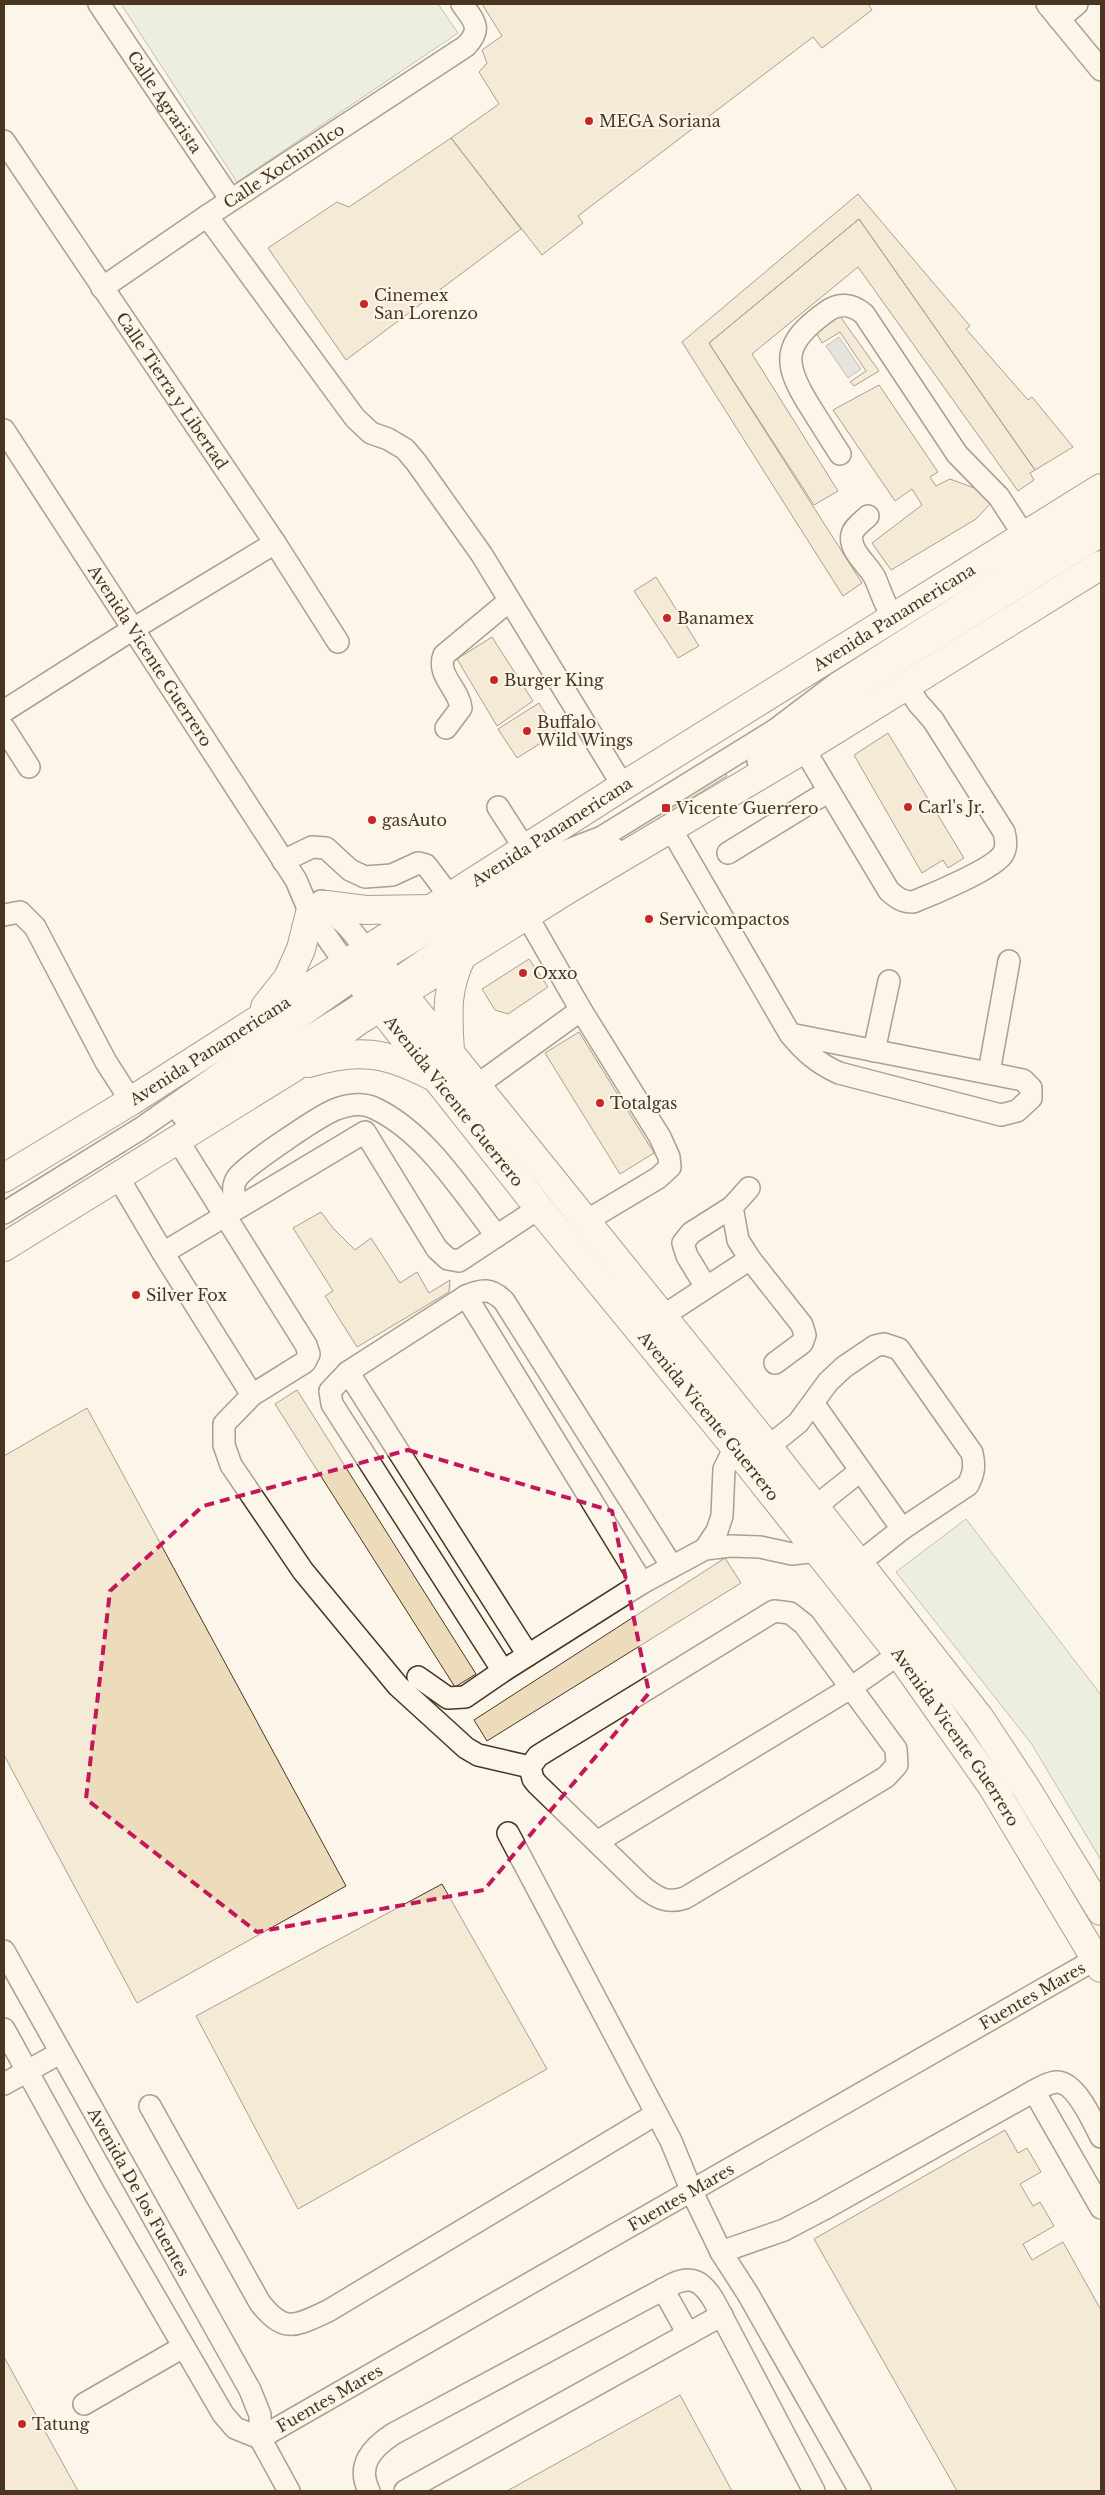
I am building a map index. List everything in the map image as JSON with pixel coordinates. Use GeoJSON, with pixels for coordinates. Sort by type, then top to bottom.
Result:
{"type":"FeatureCollection","features":[{"type":"Feature","properties":{"kind":"main road","name":"Avenida Panamericana"},"geometry":{"type":"LineString","coordinates":[[4,1247],[293,1068],[442,904],[623,786],[1101,488]]}},
{"type":"Feature","properties":{"kind":"main road","name":"Avenida Panamericana"},"geometry":{"type":"LineString","coordinates":[[4,1178],[131,1101],[255,1021],[374,979],[462,956],[1101,566]]}},
{"type":"Feature","properties":{"kind":"main road"},"geometry":{"type":"LineString","coordinates":[[255,1021],[288,978],[318,909],[366,910],[442,904]]}},
{"type":"Feature","properties":{"kind":"main road"},"geometry":{"type":"LineString","coordinates":[[450,1052],[448,1013],[450,987],[462,956]]}},
{"type":"Feature","properties":{"kind":"main road","name":"Avenida Vicente Guerrero"},"geometry":{"type":"LineString","coordinates":[[374,979],[450,1052],[859,1563],[1003,1752],[1101,1911]]}},
{"type":"Feature","properties":{"kind":"main road","name":"Avenida Vicente Guerrero"},"geometry":{"type":"LineString","coordinates":[[374,979],[436,1079],[538,1208],[735,1447],[899,1654],[992,1786],[1100,1961]]}},
{"type":"Feature","properties":{"kind":"main road"},"geometry":{"type":"LineString","coordinates":[[293,1068],[337,1055],[365,1053],[388,1056],[405,1062],[436,1079]]}},
{"type":"Feature","properties":{"kind":"street","name":"Calle Agrarista"},"geometry":{"type":"LineString","coordinates":[[99,4],[231,200]]}},
{"type":"Feature","properties":{"kind":"street","name":"Calle Xochimilco"},"geometry":{"type":"LineString","coordinates":[[102,288],[231,200],[466,46],[474,38],[476,30],[474,21],[462,4]]}},
{"type":"Feature","properties":{"kind":"street"},"geometry":{"type":"LineString","coordinates":[[1077,4],[1053,11],[1101,70]]}},
{"type":"Feature","properties":{"kind":"street","name":"Calle Tierra y Libertad"},"geometry":{"type":"LineString","coordinates":[[4,141],[275,543],[338,642]]}},
{"type":"Feature","properties":{"kind":"street"},"geometry":{"type":"LineString","coordinates":[[207,216],[354,418],[370,433],[405,448],[416,462],[482,555],[623,786]]}},
{"type":"Feature","properties":{"kind":"street"},"geometry":{"type":"LineString","coordinates":[[840,454],[795,384],[790,360],[791,350],[805,330],[826,311],[837,306],[848,305],[856,307],[864,314],[957,454],[999,497],[1025,537]]}},
{"type":"Feature","properties":{"kind":"street","name":"Avenida Vicente Guerrero"},"geometry":{"type":"LineString","coordinates":[[4,430],[283,861],[318,909],[374,979]]}},
{"type":"Feature","properties":{"kind":"street"},"geometry":{"type":"LineString","coordinates":[[4,1226],[374,979],[554,856],[602,837],[767,735],[837,683],[1101,515]]}},
{"type":"Feature","properties":{"kind":"street"},"geometry":{"type":"LineString","coordinates":[[868,516],[854,529],[852,538],[858,554],[874,577],[882,599],[893,618]]}},
{"type":"Feature","properties":{"kind":"street"},"geometry":{"type":"LineString","coordinates":[[4,1213],[140,1129],[374,979],[563,870],[608,854],[781,746],[866,682],[1101,536]]}},
{"type":"Feature","properties":{"kind":"street"},"geometry":{"type":"LineString","coordinates":[[4,711],[133,629],[275,543]]}},
{"type":"Feature","properties":{"kind":"street"},"geometry":{"type":"LineString","coordinates":[[446,728],[461,708],[460,700],[443,671],[441,663],[444,655],[509,601]]}},
{"type":"Feature","properties":{"kind":"street"},"geometry":{"type":"LineString","coordinates":[[804,749],[889,891],[904,902],[922,898],[981,871],[1002,855],[1006,840],[1004,832],[933,720],[918,704],[907,686]]}},
{"type":"Feature","properties":{"kind":"street"},"geometry":{"type":"LineString","coordinates":[[4,728],[29,767]]}},
{"type":"Feature","properties":{"kind":"street"},"geometry":{"type":"LineString","coordinates":[[728,853],[830,790]]}},
{"type":"Feature","properties":{"kind":"street"},"geometry":{"type":"LineString","coordinates":[[498,807],[525,850]]}},
{"type":"Feature","properties":{"kind":"street"},"geometry":{"type":"LineString","coordinates":[[671,830],[790,1034],[807,1054],[822,1066],[1001,1115],[1017,1111],[1031,1098],[1031,1088],[1023,1080],[790,1034]]}},
{"type":"Feature","properties":{"kind":"street"},"geometry":{"type":"LineString","coordinates":[[283,861],[312,847],[326,848],[350,870],[365,877],[392,874],[418,863],[426,865],[442,904]]}},
{"type":"Feature","properties":{"kind":"street"},"geometry":{"type":"LineString","coordinates":[[4,915],[20,912],[34,927],[106,1062],[131,1101]]}},
{"type":"Feature","properties":{"kind":"street"},"geometry":{"type":"LineString","coordinates":[[527,916],[581,1010],[660,1137],[669,1157],[670,1167],[658,1178],[586,1221]]}},
{"type":"Feature","properties":{"kind":"street"},"geometry":{"type":"LineString","coordinates":[[988,1072],[1009,960]]}},
{"type":"Feature","properties":{"kind":"street"},"geometry":{"type":"LineString","coordinates":[[874,1050],[889,981]]}},
{"type":"Feature","properties":{"kind":"street"},"geometry":{"type":"LineString","coordinates":[[476,1086],[581,1010]]}},
{"type":"Feature","properties":{"kind":"street"},"geometry":{"type":"LineString","coordinates":[[232,1211],[233,1192],[237,1179],[249,1166],[333,1110],[352,1104],[372,1107],[397,1120],[420,1139],[497,1236]]}},
{"type":"Feature","properties":{"kind":"street"},"geometry":{"type":"LineString","coordinates":[[164,1252],[365,1132],[372,1107]]}},
{"type":"Feature","properties":{"kind":"street"},"geometry":{"type":"LineString","coordinates":[[365,1132],[438,1249],[448,1259],[459,1262],[538,1208]]}},
{"type":"Feature","properties":{"kind":"street"},"geometry":{"type":"LineString","coordinates":[[177,1139],[232,1211],[306,1345],[309,1354],[305,1362],[252,1396],[224,1424],[224,1445],[231,1465],[303,1571],[398,1686],[466,1748],[490,1759],[530,1767]]}},
{"type":"Feature","properties":{"kind":"street"},"geometry":{"type":"LineString","coordinates":[[118,1177],[252,1396]]}},
{"type":"Feature","properties":{"kind":"street"},"geometry":{"type":"LineString","coordinates":[[706,1287],[687,1256],[682,1243],[691,1233],[732,1207],[749,1188]]}},
{"type":"Feature","properties":{"kind":"street"},"geometry":{"type":"LineString","coordinates":[[732,1207],[738,1240],[750,1259],[804,1330],[802,1343],[775,1362]]}},
{"type":"Feature","properties":{"kind":"street"},"geometry":{"type":"LineString","coordinates":[[663,1316],[750,1259]]}},
{"type":"Feature","properties":{"kind":"street"},"geometry":{"type":"LineString","coordinates":[[503,1670],[332,1404],[330,1392],[348,1372],[466,1296],[478,1290],[487,1290],[504,1300],[671,1565]]}},
{"type":"Feature","properties":{"kind":"street"},"geometry":{"type":"LineString","coordinates":[[466,1296],[642,1583]]}},
{"type":"Feature","properties":{"kind":"street"},"geometry":{"type":"LineString","coordinates":[[768,1447],[798,1423],[828,1382],[875,1346],[893,1345],[899,1349],[972,1453],[975,1464],[974,1474],[968,1485],[902,1529],[859,1563]]}},
{"type":"Feature","properties":{"kind":"street"},"geometry":{"type":"LineString","coordinates":[[348,1372],[528,1655]]}},
{"type":"Feature","properties":{"kind":"street"},"geometry":{"type":"LineString","coordinates":[[813,1403],[902,1529]]}},
{"type":"Feature","properties":{"kind":"street"},"geometry":{"type":"LineString","coordinates":[[706,1549],[717,1531],[722,1516],[724,1469],[735,1447]]}},
{"type":"Feature","properties":{"kind":"street"},"geometry":{"type":"LineString","coordinates":[[815,1507],[860,1471]]}},
{"type":"Feature","properties":{"kind":"street"},"geometry":{"type":"LineString","coordinates":[[418,1677],[448,1698],[465,1697],[503,1670],[671,1565],[706,1549],[730,1546],[760,1547],[792,1554],[818,1552]]}},
{"type":"Feature","properties":{"kind":"street"},"geometry":{"type":"LineString","coordinates":[[774,1611],[785,1611],[796,1616],[852,1686],[898,1755],[895,1770],[878,1782],[686,1898],[675,1902],[661,1899],[649,1891],[537,1784],[533,1779],[530,1767],[538,1756],[774,1611]]}},
{"type":"Feature","properties":{"kind":"street"},"geometry":{"type":"LineString","coordinates":[[597,1842],[852,1686],[899,1654]]}},
{"type":"Feature","properties":{"kind":"street"},"geometry":{"type":"LineString","coordinates":[[508,1833],[671,2141],[692,2192],[721,2252],[748,2294],[860,2491]]}},
{"type":"Feature","properties":{"kind":"street","name":"Avenida De los Fuentes"},"geometry":{"type":"LineString","coordinates":[[4,1950],[250,2390],[260,2415],[260,2438],[289,2491]]}},
{"type":"Feature","properties":{"kind":"street","name":"Fuentes Mares"},"geometry":{"type":"LineString","coordinates":[[260,2438],[1100,1961]]}},
{"type":"Feature","properties":{"kind":"street"},"geometry":{"type":"LineString","coordinates":[[4,2029],[183,2347],[223,2414],[236,2428],[260,2438]]}},
{"type":"Feature","properties":{"kind":"street"},"geometry":{"type":"LineString","coordinates":[[4,2084],[60,2053]]}},
{"type":"Feature","properties":{"kind":"street"},"geometry":{"type":"LineString","coordinates":[[721,2252],[784,2230],[1034,2091],[1054,2082],[1067,2085],[1079,2098],[1101,2137]]}},
{"type":"Feature","properties":{"kind":"street"},"geometry":{"type":"LineString","coordinates":[[1034,2091],[1101,2208]]}},
{"type":"Feature","properties":{"kind":"street"},"geometry":{"type":"LineString","coordinates":[[150,2106],[260,2303],[271,2316],[282,2324],[294,2324],[328,2311],[656,2114]]}},
{"type":"Feature","properties":{"kind":"street"},"geometry":{"type":"LineString","coordinates":[[369,2491],[363,2472],[366,2461],[380,2443],[393,2434],[683,2280],[698,2281],[705,2288],[722,2315],[814,2491]]}},
{"type":"Feature","properties":{"kind":"street"},"geometry":{"type":"LineString","coordinates":[[664,2289],[688,2334]]}},
{"type":"Feature","properties":{"kind":"street"},"geometry":{"type":"LineString","coordinates":[[405,2491],[722,2315]]}},
{"type":"Feature","properties":{"kind":"street"},"geometry":{"type":"LineString","coordinates":[[84,2404],[183,2347]]}},
{"type":"Feature","properties":{"kind":"highlighted area"},"geometry":{"type":"Polygon","coordinates":[[[408,1450],[612,1511],[649,1693],[484,1890],[257,1932],[86,1799],[110,1591],[203,1506],[408,1450]]]}},
{"type":"Feature","properties":{"kind":"green space"},"geometry":{"type":"Polygon","coordinates":[[[121,4],[438,4],[458,33],[237,182],[121,4]]]}},
{"type":"Feature","properties":{"kind":"green space"},"geometry":{"type":"Polygon","coordinates":[[[966,1519],[1101,1695],[1101,1860],[1031,1743],[896,1572],[966,1519]]]}},
{"type":"Feature","properties":{"kind":"shaded area"},"geometry":{"type":"Polygon","coordinates":[[[839,337],[861,369],[848,378],[826,346],[839,337]]]}},
{"type":"Feature","properties":{"kind":"building","name":"MEGA Soriana"},"geometry":{"type":"Polygon","coordinates":[[[482,4],[868,4],[872,10],[822,48],[813,37],[578,216],[583,223],[542,255],[451,138],[499,104],[479,72],[487,63],[482,50],[502,36],[482,4]]]}},
{"type":"Feature","properties":{"kind":"building","name":"Cinemex San Lorenzo"},"geometry":{"type":"Polygon","coordinates":[[[451,138],[521,229],[346,360],[268,248],[337,202],[349,207],[451,138]]]}},
{"type":"Feature","properties":{"kind":"building"},"geometry":{"type":"Polygon","coordinates":[[[858,194],[970,326],[966,329],[1028,400],[1032,397],[1073,447],[1035,470],[859,219],[709,343],[862,583],[843,596],[682,342],[858,194]]]}},
{"type":"Feature","properties":{"kind":"building"},"geometry":{"type":"Polygon","coordinates":[[[859,219],[1035,470],[1030,473],[1034,480],[1018,491],[858,267],[752,354],[838,491],[814,505],[709,343],[859,219]]]}},
{"type":"Feature","properties":{"kind":"building"},"geometry":{"type":"Polygon","coordinates":[[[839,315],[879,371],[854,386],[850,382],[866,371],[840,332],[822,343],[816,332],[839,315]]]}},
{"type":"Feature","properties":{"kind":"building"},"geometry":{"type":"Polygon","coordinates":[[[879,385],[938,472],[930,477],[936,486],[950,479],[977,489],[988,474],[1006,487],[976,519],[891,570],[872,543],[922,505],[912,489],[895,501],[833,410],[879,385]]]}},
{"type":"Feature","properties":{"kind":"building","name":"Banamex"},"geometry":{"type":"Polygon","coordinates":[[[656,577],[699,646],[678,658],[634,591],[656,577]]]}},
{"type":"Feature","properties":{"kind":"building","name":"Burger King"},"geometry":{"type":"Polygon","coordinates":[[[492,637],[533,701],[497,726],[457,659],[492,637]]]}},
{"type":"Feature","properties":{"kind":"building","name":"Buffalo Wild Wings"},"geometry":{"type":"Polygon","coordinates":[[[539,703],[557,733],[517,758],[498,729],[539,703]]]}},
{"type":"Feature","properties":{"kind":"building","name":"Carl's Jr."},"geometry":{"type":"Polygon","coordinates":[[[888,733],[964,858],[948,868],[943,860],[922,873],[854,755],[888,733]]]}},
{"type":"Feature","properties":{"kind":"building","name":"Vicente Guerrero"},"geometry":{"type":"Polygon","coordinates":[[[724,771],[727,776],[611,848],[606,840],[724,771]]]}},
{"type":"Feature","properties":{"kind":"building","name":"Oxxo"},"geometry":{"type":"Polygon","coordinates":[[[529,959],[548,987],[508,1014],[495,1010],[482,989],[529,959]]]}},
{"type":"Feature","properties":{"kind":"building","name":"Totalgas"},"geometry":{"type":"Polygon","coordinates":[[[579,1032],[654,1153],[620,1174],[545,1053],[579,1032]]]}},
{"type":"Feature","properties":{"kind":"building"},"geometry":{"type":"Polygon","coordinates":[[[321,1212],[333,1228],[355,1250],[371,1238],[400,1283],[417,1272],[429,1293],[450,1280],[449,1292],[357,1347],[325,1296],[333,1291],[293,1228],[321,1212]]]}},
{"type":"Feature","properties":{"kind":"building"},"geometry":{"type":"Polygon","coordinates":[[[297,1390],[476,1674],[455,1687],[275,1404],[297,1390]]]}},
{"type":"Feature","properties":{"kind":"building"},"geometry":{"type":"Polygon","coordinates":[[[87,1408],[346,1886],[137,2003],[4,1755],[4,1456],[87,1408]]]}},
{"type":"Feature","properties":{"kind":"building"},"geometry":{"type":"Polygon","coordinates":[[[725,1558],[741,1583],[487,1741],[474,1720],[725,1558]]]}},
{"type":"Feature","properties":{"kind":"building"},"geometry":{"type":"Polygon","coordinates":[[[442,1884],[547,2069],[298,2209],[196,2016],[442,1884]]]}},
{"type":"Feature","properties":{"kind":"building"},"geometry":{"type":"Polygon","coordinates":[[[1005,2130],[1018,2153],[1027,2148],[1041,2172],[1020,2184],[1033,2206],[1040,2202],[1054,2226],[1023,2244],[1032,2260],[1063,2242],[1101,2310],[1101,2491],[957,2491],[814,2239],[1005,2130]]]}},
{"type":"Feature","properties":{"kind":"building","name":"Tatung"},"geometry":{"type":"Polygon","coordinates":[[[4,2357],[78,2491],[4,2491],[4,2357]]]}},
{"type":"Feature","properties":{"kind":"building"},"geometry":{"type":"Polygon","coordinates":[[[680,2395],[732,2491],[507,2491],[680,2395]]]}},
{"type":"Feature","properties":{"kind":"place","name":"MEGA Soriana"},"geometry":{"type":"Point","coordinates":[589,121]}},
{"type":"Feature","properties":{"kind":"place","name":"Cinemex San Lorenzo"},"geometry":{"type":"Point","coordinates":[364,304]}},
{"type":"Feature","properties":{"kind":"place","name":"Banamex"},"geometry":{"type":"Point","coordinates":[667,618]}},
{"type":"Feature","properties":{"kind":"place","name":"Burger King"},"geometry":{"type":"Point","coordinates":[494,680]}},
{"type":"Feature","properties":{"kind":"place","name":"Buffalo Wild Wings"},"geometry":{"type":"Point","coordinates":[527,731]}},
{"type":"Feature","properties":{"kind":"place","name":"Carl's Jr."},"geometry":{"type":"Point","coordinates":[908,807]}},
{"type":"Feature","properties":{"kind":"place","name":"Vicente Guerrero"},"geometry":{"type":"Point","coordinates":[666,808]}},
{"type":"Feature","properties":{"kind":"place","name":"gasAuto"},"geometry":{"type":"Point","coordinates":[372,820]}},
{"type":"Feature","properties":{"kind":"place","name":"Servicompactos"},"geometry":{"type":"Point","coordinates":[649,919]}},
{"type":"Feature","properties":{"kind":"place","name":"Oxxo"},"geometry":{"type":"Point","coordinates":[523,973]}},
{"type":"Feature","properties":{"kind":"place","name":"Totalgas"},"geometry":{"type":"Point","coordinates":[600,1103]}},
{"type":"Feature","properties":{"kind":"place","name":"Silver Fox"},"geometry":{"type":"Point","coordinates":[136,1295]}},
{"type":"Feature","properties":{"kind":"place","name":"Tatung"},"geometry":{"type":"Point","coordinates":[22,2424]}}]}
